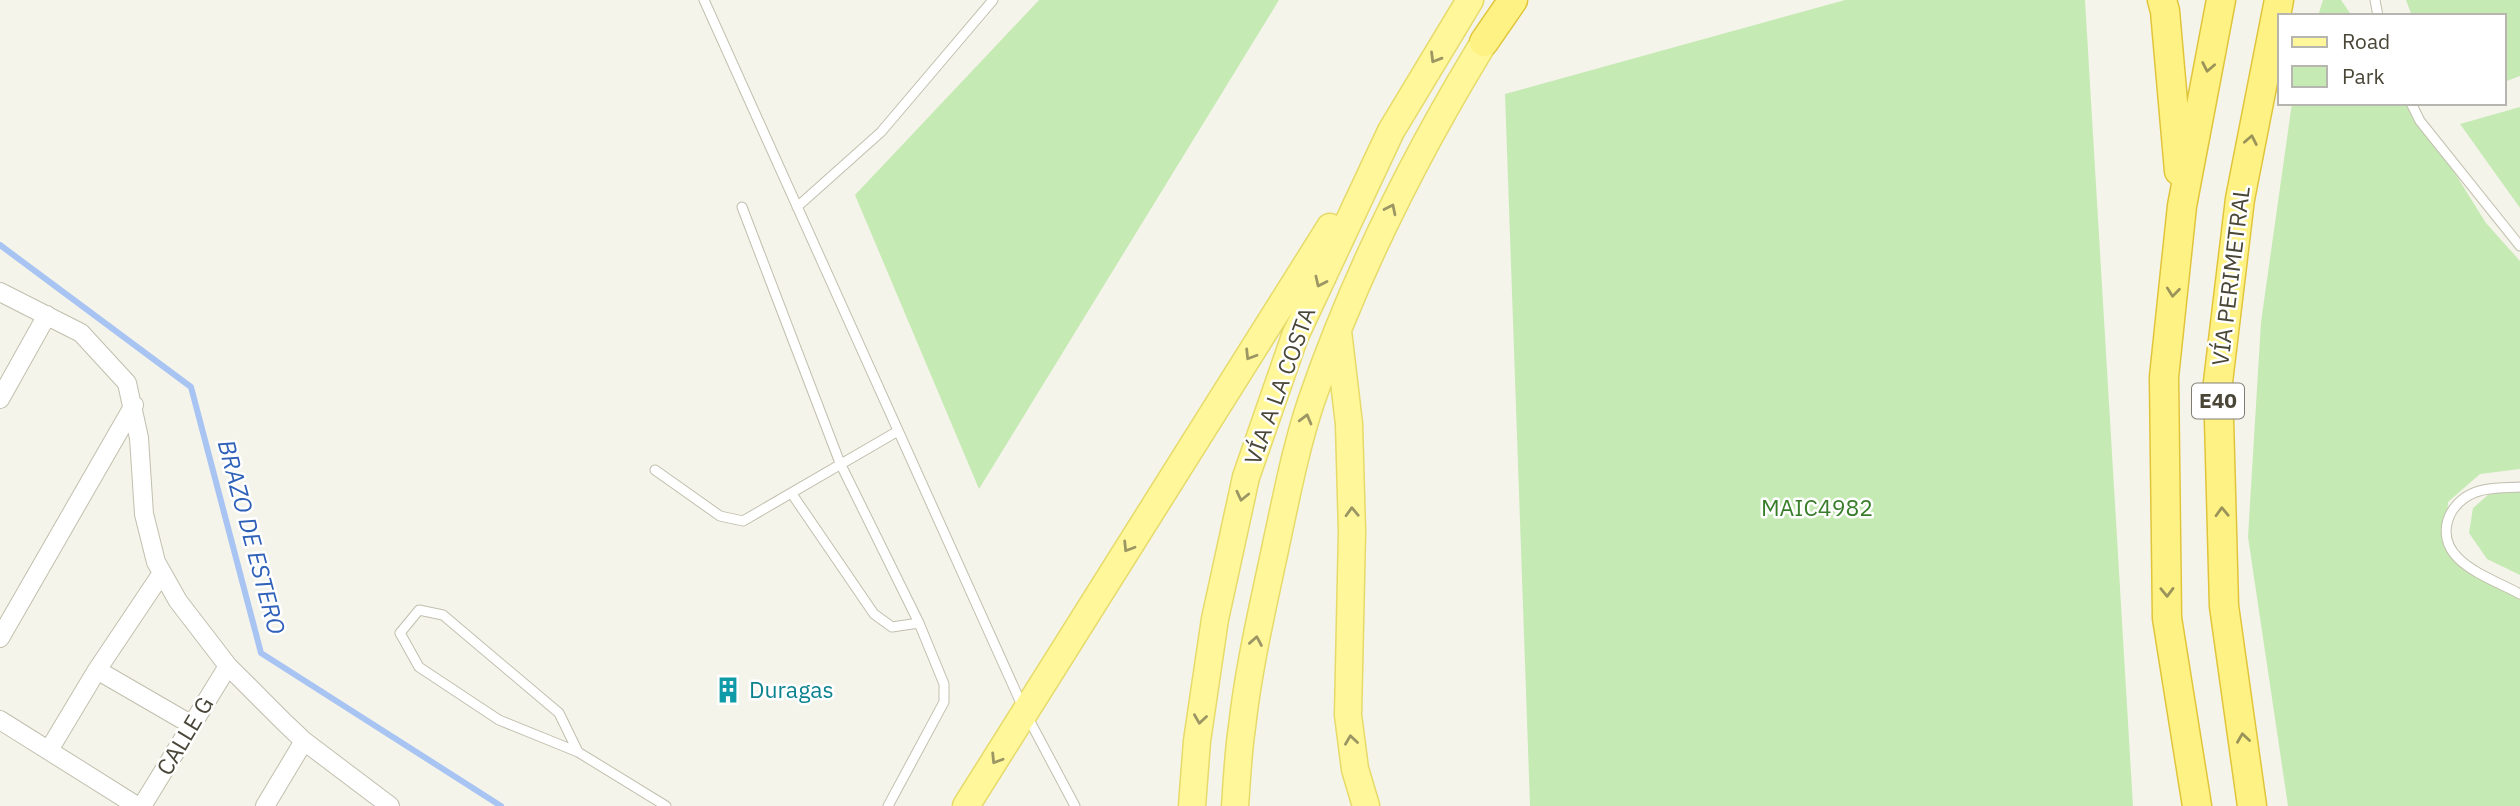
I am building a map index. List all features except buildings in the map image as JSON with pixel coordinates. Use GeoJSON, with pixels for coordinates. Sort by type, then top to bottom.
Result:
{"type":"FeatureCollection","features":[{"type":"Feature","properties":{"kind":"highway"},"geometry":{"type":"LineString","coordinates":[[1484,42],[1512,0]]}},
{"type":"Feature","properties":{"kind":"highway"},"geometry":{"type":"LineString","coordinates":[[2162,0],[2168,36],[2182,206]]}},
{"type":"Feature","properties":{"kind":"highway","name":"E40"},"geometry":{"type":"LineString","coordinates":[[2197,806],[2167,618],[2164,377],[2182,206],[2221,0]]}},
{"type":"Feature","properties":{"kind":"highway","name":"VÍA PERIMETRAL"},"geometry":{"type":"LineString","coordinates":[[2252,806],[2224,606],[2218,382],[2240,199],[2279,0]]}},
{"type":"Feature","properties":{"kind":"main road","name":"VÍA A LA COSTA"},"geometry":{"type":"LineString","coordinates":[[1192,806],[1197,741],[1215,619],[1246,477],[1295,335],[1391,131],[1470,0]]}},
{"type":"Feature","properties":{"kind":"main road","name":"VÍA A LA COSTA"},"geometry":{"type":"LineString","coordinates":[[1235,806],[1241,727],[1256,637],[1289,482],[1310,404],[1374,242],[1415,159],[1484,42]]}},
{"type":"Feature","properties":{"kind":"main road"},"geometry":{"type":"LineString","coordinates":[[966,806],[1391,131]]}},
{"type":"Feature","properties":{"kind":"main road"},"geometry":{"type":"LineString","coordinates":[[1338,329],[1349,424],[1352,532],[1348,715],[1355,769],[1366,806]]}},
{"type":"Feature","properties":{"kind":"street"},"geometry":{"type":"LineString","coordinates":[[0,292],[81,332],[127,383],[134,405],[139,438],[144,514],[156,562],[178,601],[228,666],[304,741],[390,806]]}},
{"type":"Feature","properties":{"kind":"street"},"geometry":{"type":"LineString","coordinates":[[0,399],[47,315]]}},
{"type":"Feature","properties":{"kind":"street"},"geometry":{"type":"LineString","coordinates":[[0,638],[134,405]]}},
{"type":"Feature","properties":{"kind":"street"},"geometry":{"type":"LineString","coordinates":[[49,750],[97,670],[162,573]]}},
{"type":"Feature","properties":{"kind":"street","name":"CALLE G"},"geometry":{"type":"LineString","coordinates":[[140,806],[228,666]]}},
{"type":"Feature","properties":{"kind":"street"},"geometry":{"type":"LineString","coordinates":[[97,670],[192,725]]}},
{"type":"Feature","properties":{"kind":"street"},"geometry":{"type":"LineString","coordinates":[[0,720],[140,806]]}},
{"type":"Feature","properties":{"kind":"street"},"geometry":{"type":"LineString","coordinates":[[265,806],[304,741]]}},
{"type":"Feature","properties":{"kind":"lane"},"geometry":{"type":"LineString","coordinates":[[704,0],[1025,712],[1075,806]]}},
{"type":"Feature","properties":{"kind":"lane"},"geometry":{"type":"LineString","coordinates":[[797,207],[881,132],[993,0]]}},
{"type":"Feature","properties":{"kind":"lane"},"geometry":{"type":"LineString","coordinates":[[2412,105],[2420,121],[2520,246]]}},
{"type":"Feature","properties":{"kind":"lane"},"geometry":{"type":"LineString","coordinates":[[743,207],[841,463],[919,623],[944,684],[944,702],[888,806]]}},
{"type":"Feature","properties":{"kind":"lane"},"geometry":{"type":"LineString","coordinates":[[655,470],[720,516],[743,521],[898,431]]}},
{"type":"Feature","properties":{"kind":"lane"},"geometry":{"type":"LineString","coordinates":[[2520,487],[2477,491],[2460,501],[2449,515],[2445,529],[2455,555],[2466,565],[2520,594]]}},
{"type":"Feature","properties":{"kind":"lane"},"geometry":{"type":"LineString","coordinates":[[792,494],[874,614],[892,626],[919,623]]}},
{"type":"Feature","properties":{"kind":"lane"},"geometry":{"type":"LineString","coordinates":[[578,752],[559,713],[443,615],[419,610],[400,633],[419,667],[499,720],[578,752],[666,806]]}},
{"type":"Feature","properties":{"kind":"green space"},"geometry":{"type":"Polygon","coordinates":[[[1039,0],[1279,0],[979,489],[855,195],[1039,0]]]}},
{"type":"Feature","properties":{"kind":"green space","name":"MAIC4982"},"geometry":{"type":"Polygon","coordinates":[[[1845,0],[2085,0],[2133,806],[1530,806],[1505,94],[1845,0]]]}},
{"type":"Feature","properties":{"kind":"green space"},"geometry":{"type":"Polygon","coordinates":[[[2323,0],[2341,0],[2351,14],[2319,14],[2323,0]]]}},
{"type":"Feature","properties":{"kind":"green space"},"geometry":{"type":"Polygon","coordinates":[[[2406,0],[2520,0],[2520,76],[2506,81],[2506,14],[2411,14],[2406,0]]]}},
{"type":"Feature","properties":{"kind":"green space"},"geometry":{"type":"Polygon","coordinates":[[[2292,105],[2412,105],[2486,223],[2520,261],[2520,469],[2480,474],[2448,502],[2446,524],[2455,549],[2464,559],[2485,575],[2520,593],[2520,806],[2288,806],[2248,537],[2261,322],[2292,105]]]}},
{"type":"Feature","properties":{"kind":"green space"},"geometry":{"type":"Polygon","coordinates":[[[2520,107],[2520,208],[2460,124],[2520,107]]]}},
{"type":"Feature","properties":{"kind":"green space"},"geometry":{"type":"Polygon","coordinates":[[[2520,488],[2520,575],[2487,559],[2469,533],[2473,508],[2488,495],[2520,488]]]}},
{"type":"Feature","properties":{"kind":"waterway","name":"BRAZO DE ESTERO"},"geometry":{"type":"LineString","coordinates":[[0,245],[191,387],[261,653],[501,806]]}},
{"type":"Feature","properties":{"kind":"place","name":"Duragas"},"geometry":{"type":"Point","coordinates":[728,690]}}]}
